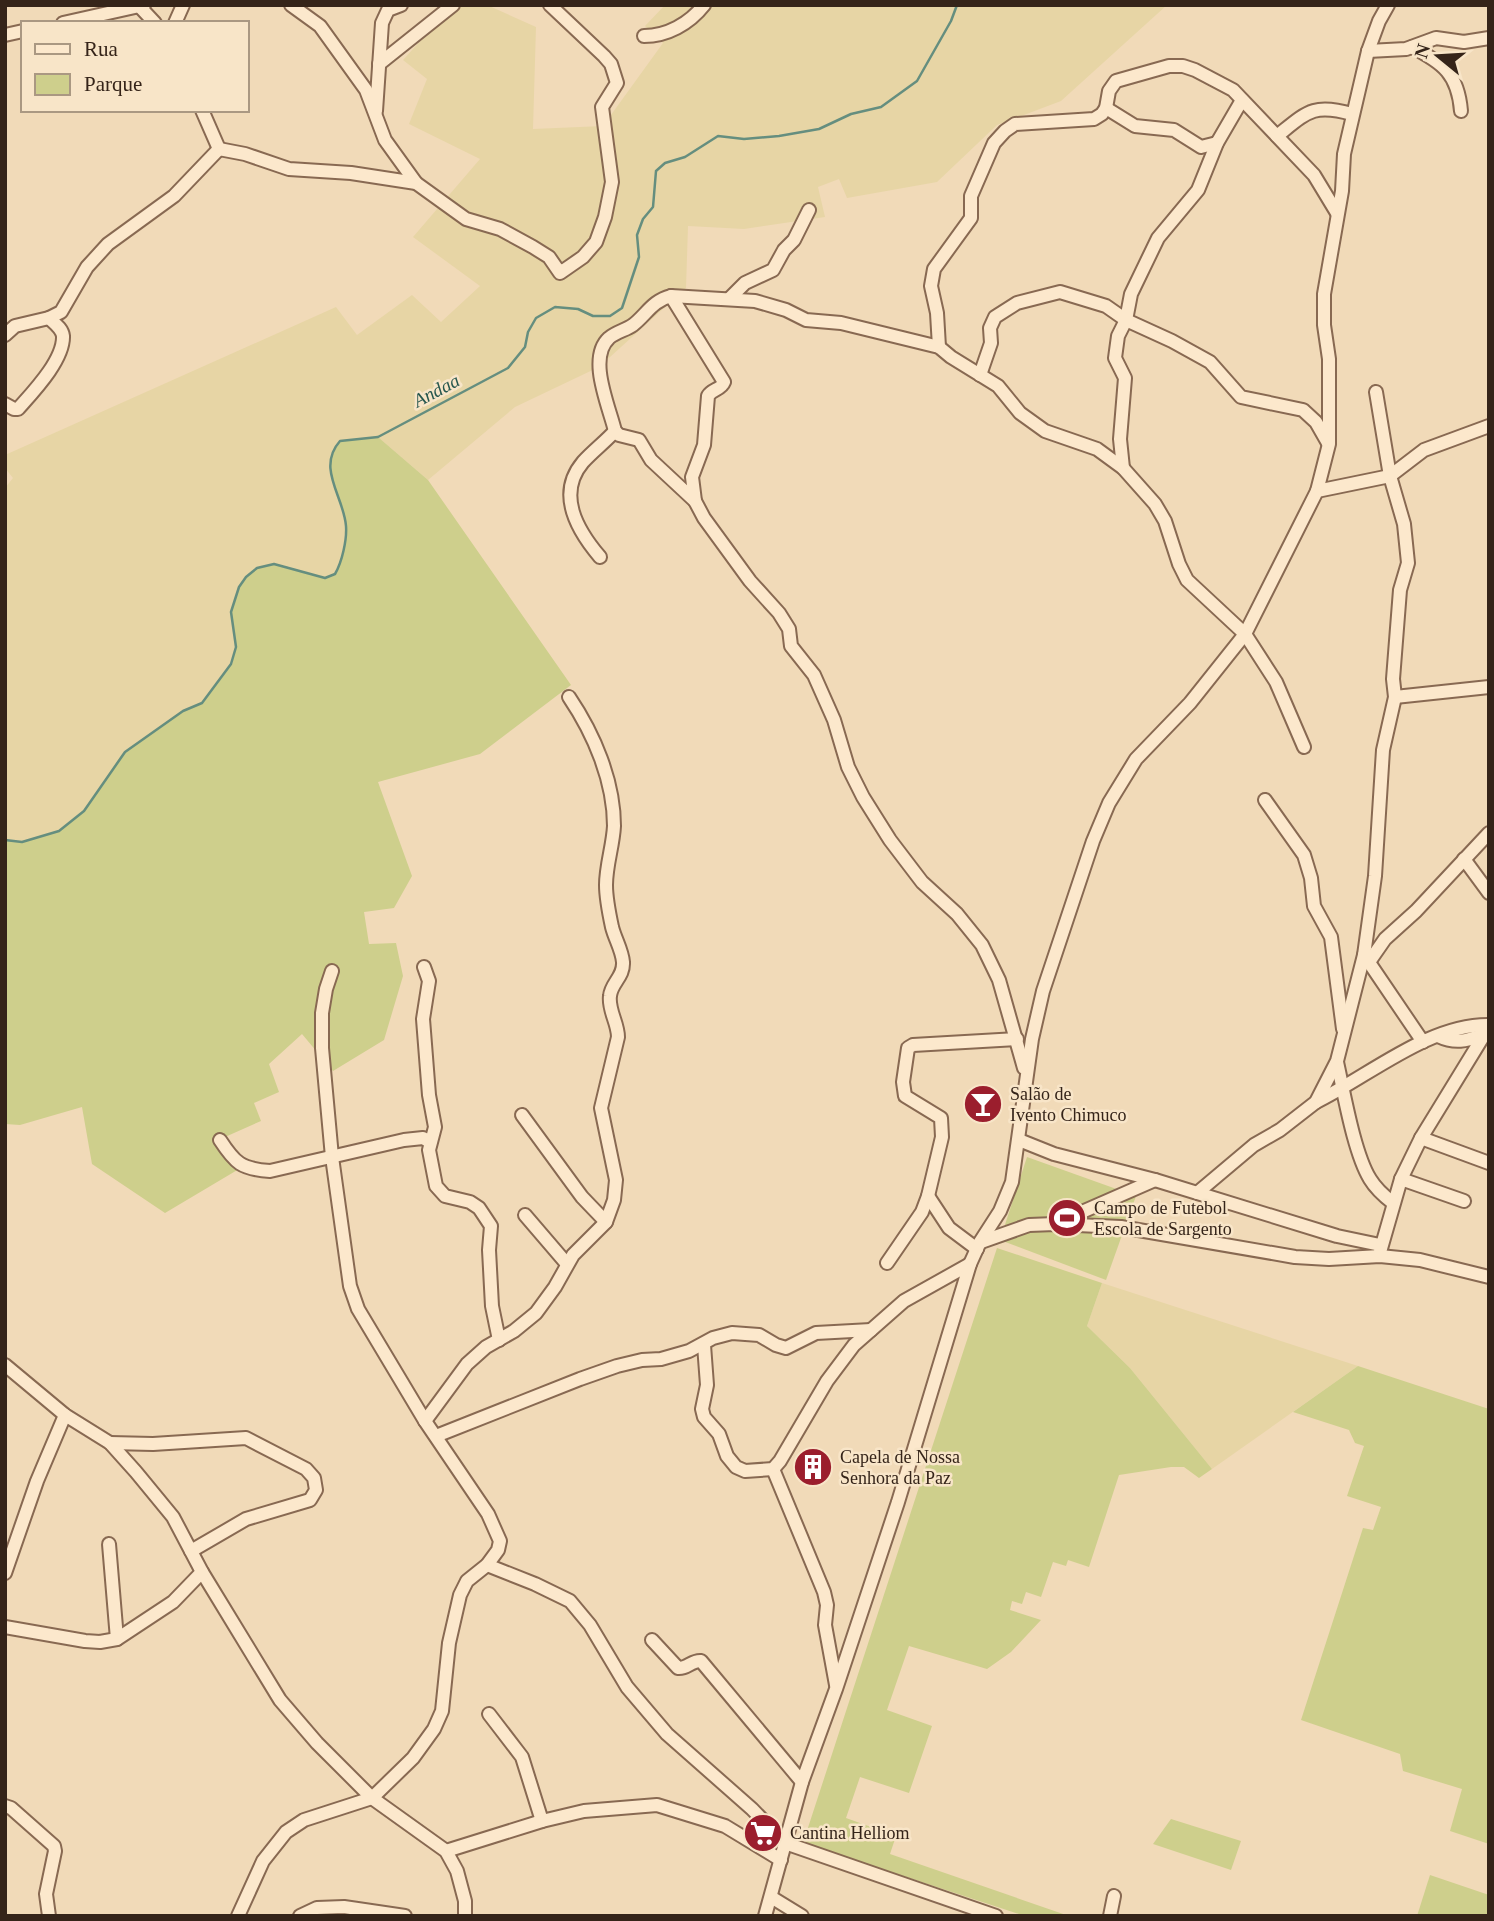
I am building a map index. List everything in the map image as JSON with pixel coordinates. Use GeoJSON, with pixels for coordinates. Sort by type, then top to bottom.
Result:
{"type":"FeatureCollection","features":[{"type":"Feature","properties":{"kind":"street"},"geometry":{"type":"LineString","coordinates":[[176,21],[183,5]]}},
{"type":"Feature","properties":{"kind":"street"},"geometry":{"type":"LineString","coordinates":[[291,5],[320,26],[366,90],[385,140],[416,183],[466,219],[500,229],[550,257],[560,272],[583,257],[596,242],[605,217],[612,182],[601,115],[603,103],[617,83],[615,73],[604,56],[550,5]]}},
{"type":"Feature","properties":{"kind":"street"},"geometry":{"type":"LineString","coordinates":[[375,115],[380,34],[385,14],[401,5]]}},
{"type":"Feature","properties":{"kind":"street"},"geometry":{"type":"LineString","coordinates":[[379,64],[453,5]]}},
{"type":"Feature","properties":{"kind":"street"},"geometry":{"type":"LineString","coordinates":[[644,36],[670,32],[698,13],[704,5]]}},
{"type":"Feature","properties":{"kind":"street"},"geometry":{"type":"LineString","coordinates":[[765,1916],[802,1782],[898,1502],[970,1264],[1000,1211],[1012,1182],[1026,1076],[1044,990],[1093,841],[1109,803],[1136,759],[1190,703],[1245,634],[1317,491],[1329,444],[1329,359],[1324,326],[1324,294],[1342,191],[1344,153],[1368,51],[1388,5]]}},
{"type":"Feature","properties":{"kind":"street"},"geometry":{"type":"LineString","coordinates":[[70,21],[114,9],[142,6],[153,21]]}},
{"type":"Feature","properties":{"kind":"street"},"geometry":{"type":"LineString","coordinates":[[1368,51],[1412,47],[1436,38],[1464,42],[1489,38]]}},
{"type":"Feature","properties":{"kind":"street"},"geometry":{"type":"LineString","coordinates":[[1412,47],[1446,68],[1460,93],[1461,111]]}},
{"type":"Feature","properties":{"kind":"street"},"geometry":{"type":"LineString","coordinates":[[939,347],[937,313],[931,286],[934,270],[971,218],[971,196],[994,143],[1015,124],[1094,119],[1106,108],[1109,91],[1116,81],[1169,66],[1183,66],[1233,90],[1314,175],[1337,213]]}},
{"type":"Feature","properties":{"kind":"street"},"geometry":{"type":"LineString","coordinates":[[1123,468],[1121,439],[1125,378],[1115,358],[1118,336],[1126,320],[1131,294],[1158,238],[1198,190],[1217,143],[1242,100]]}},
{"type":"Feature","properties":{"kind":"street"},"geometry":{"type":"LineString","coordinates":[[1106,108],[1135,126],[1174,130],[1201,147],[1217,143]]}},
{"type":"Feature","properties":{"kind":"street"},"geometry":{"type":"LineString","coordinates":[[1277,136],[1314,110],[1331,108],[1352,114]]}},
{"type":"Feature","properties":{"kind":"street"},"geometry":{"type":"LineString","coordinates":[[203,112],[219,149]]}},
{"type":"Feature","properties":{"kind":"street"},"geometry":{"type":"LineString","coordinates":[[219,149],[245,154],[289,169],[351,173],[416,183]]}},
{"type":"Feature","properties":{"kind":"street"},"geometry":{"type":"LineString","coordinates":[[5,335],[15,326],[50,318],[61,312],[87,267],[107,244],[174,196],[219,149]]}},
{"type":"Feature","properties":{"kind":"street"},"geometry":{"type":"LineString","coordinates":[[730,298],[745,283],[773,270],[809,210]]}},
{"type":"Feature","properties":{"kind":"street"},"geometry":{"type":"LineString","coordinates":[[980,375],[991,343],[990,328],[993,320],[1017,303],[1060,292],[1106,306],[1126,320],[1210,362],[1241,397],[1303,410],[1316,422],[1329,444]]}},
{"type":"Feature","properties":{"kind":"street"},"geometry":{"type":"LineString","coordinates":[[671,296],[724,382],[708,396],[704,445],[692,477],[695,500],[704,518],[727,550],[789,629],[791,646],[814,675],[834,720],[848,767],[890,840],[931,892],[957,914],[982,946],[999,980],[1026,1076]]}},
{"type":"Feature","properties":{"kind":"street"},"geometry":{"type":"LineString","coordinates":[[695,500],[651,460],[639,440],[619,435],[615,431],[600,377],[601,352],[607,340],[631,327],[658,300],[671,296],[730,298],[771,304],[806,320],[841,323],[939,347],[998,386],[1020,413],[1045,431],[1097,449],[1123,468],[1155,504],[1165,521],[1187,580],[1245,634],[1276,682],[1304,747]]}},
{"type":"Feature","properties":{"kind":"street"},"geometry":{"type":"LineString","coordinates":[[5,404],[18,409],[41,383],[54,362],[63,337],[61,330],[50,318]]}},
{"type":"Feature","properties":{"kind":"street"},"geometry":{"type":"LineString","coordinates":[[1316,1102],[1344,1040],[1367,958],[1383,750],[1395,697],[1399,590],[1408,563],[1404,524],[1390,476],[1376,392]]}},
{"type":"Feature","properties":{"kind":"street"},"geometry":{"type":"LineString","coordinates":[[1317,491],[1390,476],[1424,450],[1489,426]]}},
{"type":"Feature","properties":{"kind":"street"},"geometry":{"type":"LineString","coordinates":[[600,557],[586,541],[574,520],[570,485],[581,464],[615,431]]}},
{"type":"Feature","properties":{"kind":"street"},"geometry":{"type":"LineString","coordinates":[[1395,697],[1489,687]]}},
{"type":"Feature","properties":{"kind":"street"},"geometry":{"type":"LineString","coordinates":[[425,1421],[467,1364],[536,1313],[555,1287],[567,1264],[606,1222],[614,1200],[616,1180],[601,1108],[618,1037],[618,1027],[609,1000],[623,967],[612,926],[606,882],[614,826],[609,790],[600,757],[586,721],[569,697]]}},
{"type":"Feature","properties":{"kind":"street"},"geometry":{"type":"LineString","coordinates":[[1265,800],[1301,849],[1311,877],[1314,906],[1331,937],[1344,1040]]}},
{"type":"Feature","properties":{"kind":"street"},"geometry":{"type":"LineString","coordinates":[[1367,958],[1416,911],[1464,859],[1486,842]]}},
{"type":"Feature","properties":{"kind":"street"},"geometry":{"type":"LineString","coordinates":[[1464,859],[1489,893]]}},
{"type":"Feature","properties":{"kind":"street"},"geometry":{"type":"LineString","coordinates":[[1367,958],[1423,1042]]}},
{"type":"Feature","properties":{"kind":"street"},"geometry":{"type":"LineString","coordinates":[[424,967],[429,981],[424,1019],[429,1095],[435,1127],[429,1150],[436,1186],[445,1196],[470,1202],[479,1208],[491,1226],[489,1250],[492,1306],[499,1340]]}},
{"type":"Feature","properties":{"kind":"street"},"geometry":{"type":"LineString","coordinates":[[238,1916],[263,1861],[294,1825],[372,1798],[413,1758],[435,1729],[442,1711],[449,1643],[460,1595],[467,1581],[487,1565],[498,1550],[500,1541],[497,1531],[425,1421],[359,1309],[349,1286],[332,1157],[323,1048],[322,1013],[332,971]]}},
{"type":"Feature","properties":{"kind":"street"},"geometry":{"type":"LineString","coordinates":[[1197,1193],[1254,1145],[1280,1130],[1316,1102],[1423,1042],[1472,1025],[1487,1029],[1421,1138],[1401,1179],[1380,1250]]}},
{"type":"Feature","properties":{"kind":"street"},"geometry":{"type":"LineString","coordinates":[[887,1263],[922,1212],[942,1137],[941,1118],[905,1096],[903,1082],[908,1048],[913,1045],[1017,1039]]}},
{"type":"Feature","properties":{"kind":"street"},"geometry":{"type":"LineString","coordinates":[[1336,1061],[1361,1159],[1369,1178],[1393,1203]]}},
{"type":"Feature","properties":{"kind":"street"},"geometry":{"type":"LineString","coordinates":[[522,1115],[582,1198],[606,1222]]}},
{"type":"Feature","properties":{"kind":"street"},"geometry":{"type":"LineString","coordinates":[[220,1140],[240,1165],[252,1170],[270,1171],[415,1138],[430,1142]]}},
{"type":"Feature","properties":{"kind":"street"},"geometry":{"type":"LineString","coordinates":[[1421,1138],[1489,1163]]}},
{"type":"Feature","properties":{"kind":"street"},"geometry":{"type":"LineString","coordinates":[[1019,1140],[1054,1154],[1155,1180],[1380,1250],[1489,1277]]}},
{"type":"Feature","properties":{"kind":"street"},"geometry":{"type":"LineString","coordinates":[[1401,1179],[1464,1201]]}},
{"type":"Feature","properties":{"kind":"street"},"geometry":{"type":"LineString","coordinates":[[1055,1224],[1155,1180]]}},
{"type":"Feature","properties":{"kind":"street"},"geometry":{"type":"LineString","coordinates":[[928,1196],[949,1228],[979,1246]]}},
{"type":"Feature","properties":{"kind":"street"},"geometry":{"type":"LineString","coordinates":[[525,1215],[567,1264]]}},
{"type":"Feature","properties":{"kind":"street"},"geometry":{"type":"LineString","coordinates":[[979,1246],[1029,1225],[1055,1224],[1121,1227],[1295,1257],[1329,1259],[1380,1250]]}},
{"type":"Feature","properties":{"kind":"street"},"geometry":{"type":"LineString","coordinates":[[704,1345],[707,1385],[702,1409],[704,1417],[719,1434],[727,1456],[736,1467],[745,1471],[773,1469],[827,1381],[854,1345],[904,1301],[970,1264]]}},
{"type":"Feature","properties":{"kind":"street"},"geometry":{"type":"LineString","coordinates":[[436,1436],[617,1366],[661,1359],[732,1333],[753,1333],[786,1348],[816,1333],[871,1330]]}},
{"type":"Feature","properties":{"kind":"street"},"geometry":{"type":"LineString","coordinates":[[5,1365],[65,1415],[110,1444],[173,1517],[202,1572],[280,1700],[317,1743],[372,1798],[446,1851],[457,1871],[465,1901],[465,1916]]}},
{"type":"Feature","properties":{"kind":"street"},"geometry":{"type":"LineString","coordinates":[[5,1573],[37,1481],[65,1415]]}},
{"type":"Feature","properties":{"kind":"street"},"geometry":{"type":"LineString","coordinates":[[110,1444],[246,1438],[306,1469],[314,1478],[316,1490],[310,1500],[246,1519],[191,1551]]}},
{"type":"Feature","properties":{"kind":"street"},"geometry":{"type":"LineString","coordinates":[[773,1469],[824,1592],[827,1605],[825,1625],[836,1689]]}},
{"type":"Feature","properties":{"kind":"street"},"geometry":{"type":"LineString","coordinates":[[109,1544],[117,1639]]}},
{"type":"Feature","properties":{"kind":"street"},"geometry":{"type":"LineString","coordinates":[[487,1565],[570,1601],[590,1625],[627,1686],[667,1734],[752,1809],[785,1843],[996,1916]]}},
{"type":"Feature","properties":{"kind":"street"},"geometry":{"type":"LineString","coordinates":[[5,1627],[85,1641],[117,1639],[131,1627],[152,1618],[173,1602],[202,1572]]}},
{"type":"Feature","properties":{"kind":"street"},"geometry":{"type":"LineString","coordinates":[[652,1640],[678,1668],[684,1668],[696,1660],[701,1661],[802,1782]]}},
{"type":"Feature","properties":{"kind":"street"},"geometry":{"type":"LineString","coordinates":[[489,1714],[522,1757],[542,1821]]}},
{"type":"Feature","properties":{"kind":"street"},"geometry":{"type":"LineString","coordinates":[[446,1851],[583,1811],[657,1805],[725,1826],[781,1860]]}},
{"type":"Feature","properties":{"kind":"street"},"geometry":{"type":"LineString","coordinates":[[5,1806],[11,1808],[54,1846],[46,1894],[49,1916]]}},
{"type":"Feature","properties":{"kind":"street"},"geometry":{"type":"LineString","coordinates":[[1110,1916],[1114,1896]]}},
{"type":"Feature","properties":{"kind":"street"},"geometry":{"type":"LineString","coordinates":[[771,1897],[802,1916]]}},
{"type":"Feature","properties":{"kind":"street"},"geometry":{"type":"LineString","coordinates":[[300,1916],[317,1908],[331,1907],[405,1916]]}},
{"type":"Feature","properties":{"kind":"shaded area"},"geometry":{"type":"Polygon","coordinates":[[[453,5],[487,5],[536,27],[533,129],[603,126],[663,43],[645,26],[665,5],[1167,5],[1061,101],[997,125],[937,182],[847,198],[839,179],[818,187],[825,217],[744,229],[688,226],[686,288],[599,367],[515,407],[428,480],[378,437],[340,506],[346,525],[341,565],[335,574],[325,578],[311,575],[235,632],[236,647],[231,664],[202,702],[183,711],[122,754],[84,811],[59,831],[22,842],[5,840],[5,488],[13,478],[5,468],[5,455],[336,307],[357,335],[412,295],[441,322],[480,286],[413,237],[480,159],[409,124],[427,79],[403,60],[453,5]]]}},
{"type":"Feature","properties":{"kind":"shaded area"},"geometry":{"type":"Polygon","coordinates":[[[1102,1283],[1358,1366],[1212,1469],[1130,1368],[1087,1326],[1102,1283]]]}},
{"type":"Feature","properties":{"kind":"green space"},"geometry":{"type":"Polygon","coordinates":[[[378,437],[428,480],[571,685],[480,754],[378,782],[412,876],[394,908],[364,912],[369,944],[396,943],[403,976],[384,1040],[333,1071],[302,1034],[269,1064],[279,1092],[254,1103],[261,1121],[225,1137],[239,1169],[165,1213],[92,1164],[82,1107],[20,1125],[5,1124],[5,840],[22,842],[59,831],[84,811],[122,754],[183,711],[202,702],[232,664],[236,647],[231,612],[239,587],[257,568],[274,564],[324,578],[335,574],[345,544],[346,526],[331,472],[333,451],[340,441],[378,437]]]}},
{"type":"Feature","properties":{"kind":"green space","name":"Campo de Futebol Escola de Sargento"},"geometry":{"type":"Polygon","coordinates":[[[1027,1157],[1136,1196],[1106,1280],[1000,1240],[1027,1157]]]}},
{"type":"Feature","properties":{"kind":"green space"},"geometry":{"type":"Polygon","coordinates":[[[997,1248],[1102,1283],[1087,1326],[1130,1368],[1212,1469],[1199,1478],[1184,1467],[1119,1475],[1089,1567],[1068,1560],[1066,1566],[1053,1562],[1041,1597],[1026,1592],[1022,1604],[1012,1601],[1010,1610],[1041,1620],[1011,1652],[987,1669],[909,1646],[887,1710],[932,1726],[909,1793],[860,1777],[846,1818],[896,1836],[890,1854],[1069,1916],[1025,1916],[803,1843],[997,1248]]]}},
{"type":"Feature","properties":{"kind":"green space"},"geometry":{"type":"Polygon","coordinates":[[[1358,1366],[1489,1409],[1489,1844],[1450,1831],[1462,1789],[1403,1771],[1400,1754],[1301,1720],[1363,1528],[1373,1530],[1381,1507],[1347,1496],[1364,1446],[1355,1443],[1349,1430],[1293,1412],[1358,1366]]]}},
{"type":"Feature","properties":{"kind":"green space"},"geometry":{"type":"Polygon","coordinates":[[[1171,1819],[1241,1841],[1231,1870],[1153,1844],[1171,1819]]]}},
{"type":"Feature","properties":{"kind":"green space"},"geometry":{"type":"Polygon","coordinates":[[[1430,1875],[1489,1895],[1489,1916],[1417,1916],[1430,1875]]]}},
{"type":"Feature","properties":{"kind":"waterway","name":"Andaa"},"geometry":{"type":"LineString","coordinates":[[5,840],[22,842],[59,831],[84,811],[125,752],[183,711],[202,703],[231,664],[236,647],[231,612],[239,587],[257,568],[274,564],[325,578],[335,574],[342,557],[346,532],[344,515],[331,472],[333,451],[340,441],[378,437],[508,368],[525,347],[528,332],[536,318],[555,307],[578,309],[593,316],[610,316],[622,308],[639,257],[637,235],[643,219],[653,207],[656,171],[665,163],[685,157],[718,136],[744,139],[819,129],[851,114],[881,107],[917,81],[951,21],[957,5]]}},
{"type":"Feature","properties":{"kind":"place","name":"Salão de Ivento Chimuco"},"geometry":{"type":"Point","coordinates":[983,1104]}},
{"type":"Feature","properties":{"kind":"place","name":"Campo de Futebol Escola de Sargento"},"geometry":{"type":"Point","coordinates":[1067,1218]}},
{"type":"Feature","properties":{"kind":"place","name":"Capela de Nossa Senhora da Paz"},"geometry":{"type":"Point","coordinates":[813,1467]}},
{"type":"Feature","properties":{"kind":"place","name":"Cantina Helliom"},"geometry":{"type":"Point","coordinates":[763,1833]}}]}
